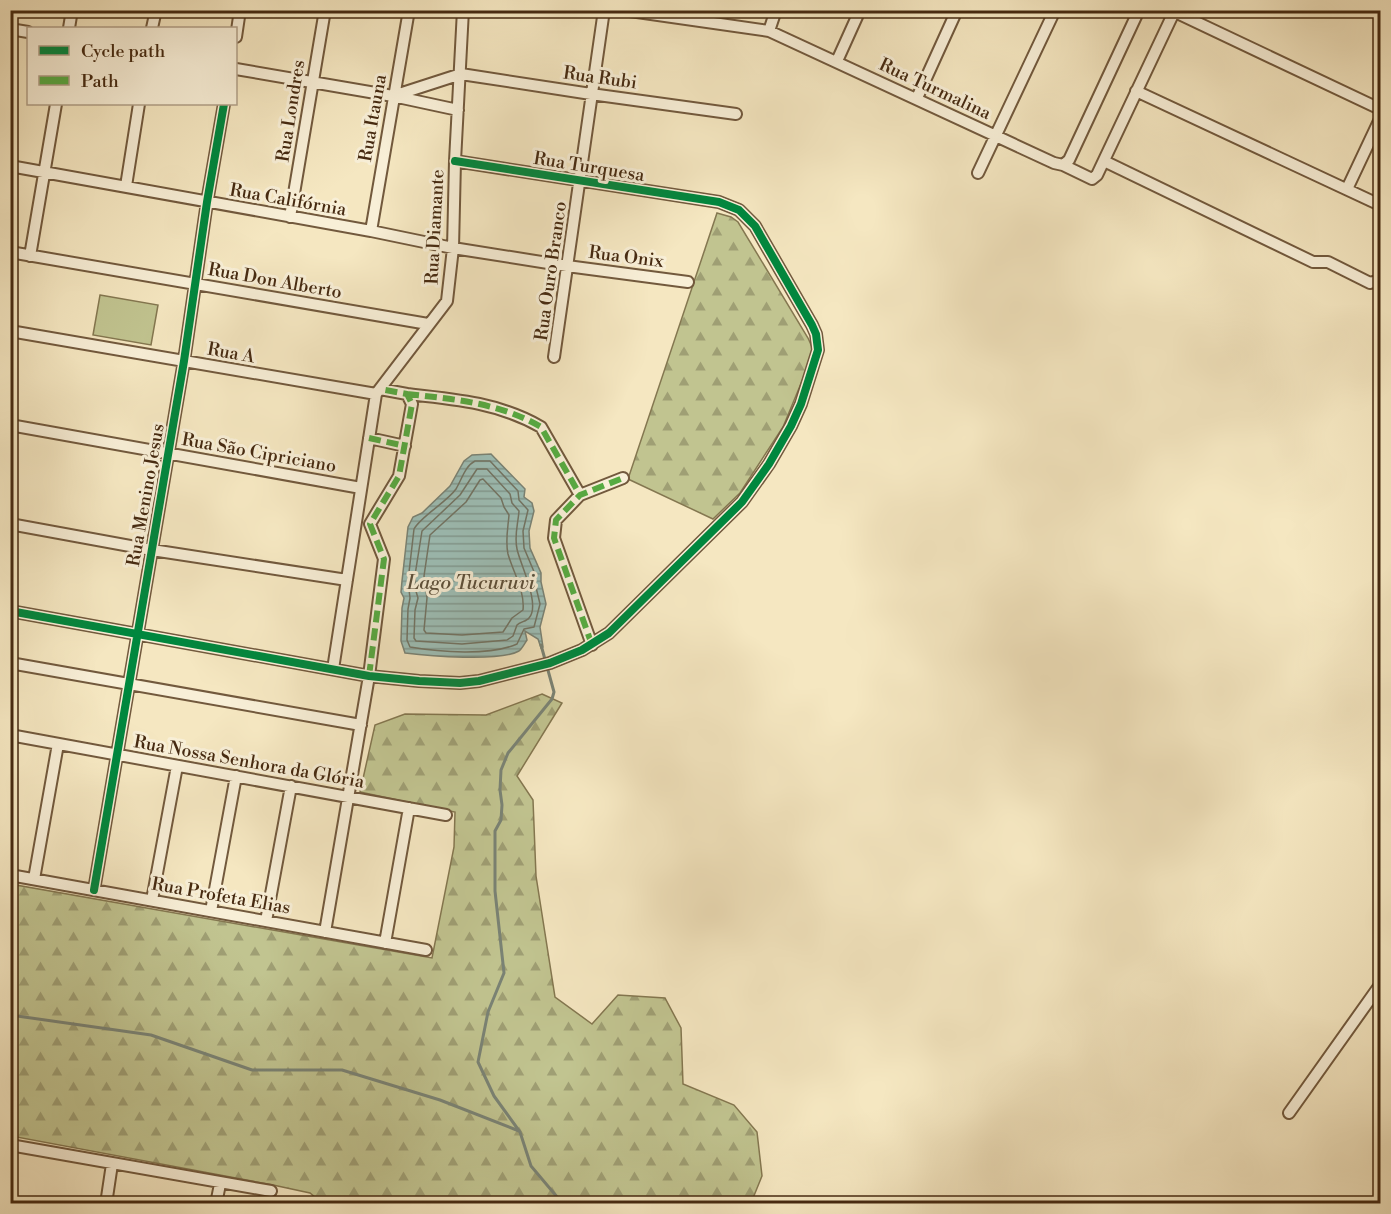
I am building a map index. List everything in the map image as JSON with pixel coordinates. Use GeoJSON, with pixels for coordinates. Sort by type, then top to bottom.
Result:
{"type":"FeatureCollection","features":[{"type":"Feature","properties":{"kind":"street"},"geometry":{"type":"LineString","coordinates":[[69,27],[72,10]]}},
{"type":"Feature","properties":{"kind":"street"},"geometry":{"type":"LineString","coordinates":[[152,27],[156,10]]}},
{"type":"Feature","properties":{"kind":"street"},"geometry":{"type":"LineString","coordinates":[[237,30],[240,10]]}},
{"type":"Feature","properties":{"kind":"street","name":"Rua Londres"},"geometry":{"type":"LineString","coordinates":[[290,217],[325,10]]}},
{"type":"Feature","properties":{"kind":"street","name":"Rua Itauna"},"geometry":{"type":"LineString","coordinates":[[370,231],[409,10]]}},
{"type":"Feature","properties":{"kind":"street","name":"Rua Diamante"},"geometry":{"type":"LineString","coordinates":[[333,669],[378,392],[447,301],[453,248],[463,10]]}},
{"type":"Feature","properties":{"kind":"street","name":"Rua Ouro Branco"},"geometry":{"type":"LineString","coordinates":[[554,357],[604,10]]}},
{"type":"Feature","properties":{"kind":"street"},"geometry":{"type":"LineString","coordinates":[[700,22],[704,10]]}},
{"type":"Feature","properties":{"kind":"street"},"geometry":{"type":"LineString","coordinates":[[769,31],[776,10]]}},
{"type":"Feature","properties":{"kind":"street"},"geometry":{"type":"LineString","coordinates":[[837,61],[860,10]]}},
{"type":"Feature","properties":{"kind":"street"},"geometry":{"type":"LineString","coordinates":[[917,98],[957,10]]}},
{"type":"Feature","properties":{"kind":"street"},"geometry":{"type":"LineString","coordinates":[[978,174],[1055,10]]}},
{"type":"Feature","properties":{"kind":"street"},"geometry":{"type":"LineString","coordinates":[[1063,165],[1069,160],[1139,10]]}},
{"type":"Feature","properties":{"kind":"street","name":"Rua Turmalina"},"geometry":{"type":"LineString","coordinates":[[629,11],[769,31],[1092,179],[1097,176],[1104,161]]}},
{"type":"Feature","properties":{"kind":"street"},"geometry":{"type":"LineString","coordinates":[[1380,109],[1175,11],[1104,161],[1314,262],[1328,262],[1370,283],[1380,280]]}},
{"type":"Feature","properties":{"kind":"street"},"geometry":{"type":"LineString","coordinates":[[10,29],[27,32]]}},
{"type":"Feature","properties":{"kind":"street"},"geometry":{"type":"LineString","coordinates":[[237,69],[393,96],[458,110]]}},
{"type":"Feature","properties":{"kind":"street"},"geometry":{"type":"LineString","coordinates":[[393,96],[460,74]]}},
{"type":"Feature","properties":{"kind":"street","name":"Rua Rubi"},"geometry":{"type":"LineString","coordinates":[[460,74],[736,114]]}},
{"type":"Feature","properties":{"kind":"street"},"geometry":{"type":"LineString","coordinates":[[1136,91],[1380,205]]}},
{"type":"Feature","properties":{"kind":"street"},"geometry":{"type":"LineString","coordinates":[[30,256],[56,105]]}},
{"type":"Feature","properties":{"kind":"street"},"geometry":{"type":"LineString","coordinates":[[126,186],[140,105]]}},
{"type":"Feature","properties":{"kind":"street","name":"Rua Menino Jesus"},"geometry":{"type":"LineString","coordinates":[[94,890],[184,361],[224,105]]}},
{"type":"Feature","properties":{"kind":"street"},"geometry":{"type":"LineString","coordinates":[[1347,189],[1380,119]]}},
{"type":"Feature","properties":{"kind":"street","name":"Rua Turquesa"},"geometry":{"type":"LineString","coordinates":[[10,611],[369,676],[440,683],[496,678],[545,664],[592,645],[609,633],[742,502],[769,464],[791,426],[816,359],[816,334],[763,236],[745,214],[733,206],[719,202],[455,161]]}},
{"type":"Feature","properties":{"kind":"street","name":"Rua Califórnia"},"geometry":{"type":"LineString","coordinates":[[10,166],[453,248]]}},
{"type":"Feature","properties":{"kind":"street","name":"Rua Onix"},"geometry":{"type":"LineString","coordinates":[[453,248],[688,282]]}},
{"type":"Feature","properties":{"kind":"street","name":"Rua Don Alberto"},"geometry":{"type":"LineString","coordinates":[[10,252],[428,324]]}},
{"type":"Feature","properties":{"kind":"street","name":"Rua A"},"geometry":{"type":"LineString","coordinates":[[10,331],[378,392],[476,402],[541,427],[580,495]]}},
{"type":"Feature","properties":{"kind":"street"},"geometry":{"type":"LineString","coordinates":[[326,932],[369,676],[384,559],[370,524],[399,476],[412,404],[407,394]]}},
{"type":"Feature","properties":{"kind":"street","name":"Rua São Cipriciano"},"geometry":{"type":"LineString","coordinates":[[10,425],[361,488]]}},
{"type":"Feature","properties":{"kind":"street"},"geometry":{"type":"LineString","coordinates":[[369,438],[405,446]]}},
{"type":"Feature","properties":{"kind":"street"},"geometry":{"type":"LineString","coordinates":[[592,645],[554,538],[556,520],[580,495],[623,478]]}},
{"type":"Feature","properties":{"kind":"street"},"geometry":{"type":"LineString","coordinates":[[10,524],[152,550],[347,580]]}},
{"type":"Feature","properties":{"kind":"street"},"geometry":{"type":"LineString","coordinates":[[10,663],[361,725]]}},
{"type":"Feature","properties":{"kind":"street","name":"Rua Nossa Senhora da Glória"},"geometry":{"type":"LineString","coordinates":[[10,735],[446,815]]}},
{"type":"Feature","properties":{"kind":"street"},"geometry":{"type":"LineString","coordinates":[[34,879],[58,744]]}},
{"type":"Feature","properties":{"kind":"street"},"geometry":{"type":"LineString","coordinates":[[152,900],[177,766]]}},
{"type":"Feature","properties":{"kind":"street"},"geometry":{"type":"LineString","coordinates":[[211,911],[236,776]]}},
{"type":"Feature","properties":{"kind":"street"},"geometry":{"type":"LineString","coordinates":[[266,921],[291,786]]}},
{"type":"Feature","properties":{"kind":"street"},"geometry":{"type":"LineString","coordinates":[[385,943],[409,808]]}},
{"type":"Feature","properties":{"kind":"street","name":"Rua Profeta Elias"},"geometry":{"type":"LineString","coordinates":[[10,875],[426,950]]}},
{"type":"Feature","properties":{"kind":"street"},"geometry":{"type":"LineString","coordinates":[[1288,1113],[1380,985]]}},
{"type":"Feature","properties":{"kind":"street"},"geometry":{"type":"LineString","coordinates":[[10,1145],[220,1184],[271,1191]]}},
{"type":"Feature","properties":{"kind":"street"},"geometry":{"type":"LineString","coordinates":[[106,1203],[112,1164]]}},
{"type":"Feature","properties":{"kind":"street"},"geometry":{"type":"LineString","coordinates":[[216,1203],[220,1184]]}},
{"type":"Feature","properties":{"kind":"green space"},"geometry":{"type":"Polygon","coordinates":[[[717,213],[731,217],[738,222],[808,338],[812,347],[812,357],[783,427],[740,493],[713,519],[628,479],[717,213]]]}},
{"type":"Feature","properties":{"kind":"green space"},"geometry":{"type":"Polygon","coordinates":[[[100,295],[158,305],[151,345],[93,335],[100,295]]]}},
{"type":"Feature","properties":{"kind":"green space"},"geometry":{"type":"Polygon","coordinates":[[[542,694],[562,703],[517,776],[533,800],[536,876],[555,997],[592,1024],[618,995],[665,998],[681,1028],[683,1084],[734,1105],[757,1132],[762,1176],[751,1203],[322,1203],[310,1193],[273,1185],[11,1136],[10,884],[432,958],[454,847],[455,812],[360,792],[375,725],[405,714],[486,715],[542,694]]]}},
{"type":"Feature","properties":{"kind":"water","name":"Lago Tucuruvi"},"geometry":{"type":"Polygon","coordinates":[[[491,454],[525,489],[524,497],[532,503],[534,511],[529,531],[530,548],[541,573],[546,604],[540,627],[543,647],[541,648],[538,639],[525,631],[527,640],[519,651],[510,654],[464,657],[405,653],[401,641],[404,598],[401,592],[408,527],[413,517],[422,513],[450,486],[464,461],[472,455],[491,454]]]}},
{"type":"Feature","properties":{"kind":"waterway"},"geometry":{"type":"LineString","coordinates":[[541,645],[554,692],[552,699],[508,753],[501,770],[501,820],[495,831],[495,891],[504,973],[488,1012],[478,1062],[494,1096],[520,1132],[531,1166],[563,1204]]}},
{"type":"Feature","properties":{"kind":"waterway"},"geometry":{"type":"LineString","coordinates":[[10,1015],[151,1035],[252,1070],[342,1070],[440,1100],[519,1131]]}},
{"type":"Feature","properties":{"kind":"marked path"},"geometry":{"type":"LineString","coordinates":[[369,676],[384,559],[370,524],[399,476],[412,404],[407,394],[380,389]]}},
{"type":"Feature","properties":{"kind":"marked path"},"geometry":{"type":"LineString","coordinates":[[407,394],[459,400],[493,407],[541,427],[580,495]]}},
{"type":"Feature","properties":{"kind":"marked path"},"geometry":{"type":"LineString","coordinates":[[369,438],[405,446]]}},
{"type":"Feature","properties":{"kind":"marked path"},"geometry":{"type":"LineString","coordinates":[[592,645],[554,538],[556,520],[580,495],[623,478]]}},
{"type":"Feature","properties":{"kind":"cycle path"},"geometry":{"type":"LineString","coordinates":[[94,890],[184,361],[224,105]]}},
{"type":"Feature","properties":{"kind":"cycle path"},"geometry":{"type":"LineString","coordinates":[[10,611],[369,676],[460,683],[479,681],[550,663],[582,650],[609,633],[742,502],[769,464],[791,426],[801,404],[818,350],[812,325],[755,226],[739,210],[719,202],[455,161]]}}]}
